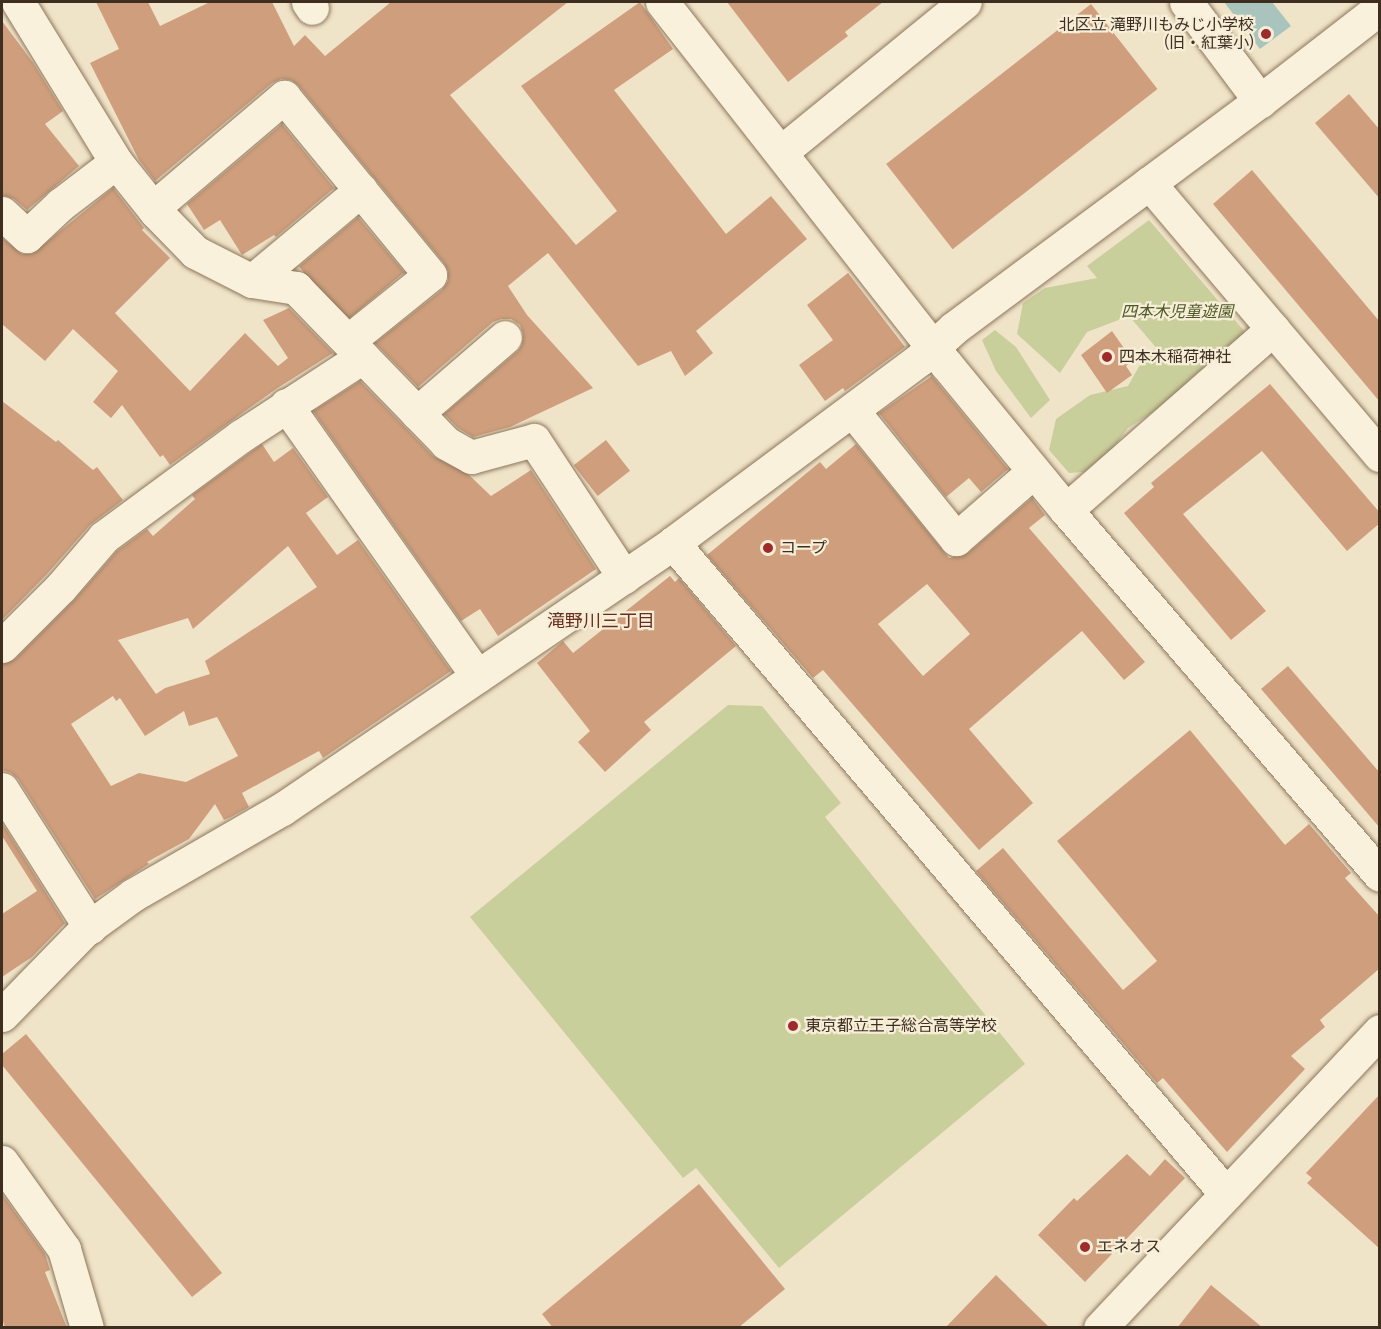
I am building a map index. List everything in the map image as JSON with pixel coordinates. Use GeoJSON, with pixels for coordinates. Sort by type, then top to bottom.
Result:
{"type":"FeatureCollection","features":[{"type":"Feature","properties":{"kind":"street"},"geometry":{"type":"LineString","coordinates":[[18,2],[116,162],[153,208],[195,252],[252,281],[296,288],[446,443],[471,457],[534,440],[624,577]]}},
{"type":"Feature","properties":{"kind":"street"},"geometry":{"type":"LineString","coordinates":[[662,2],[932,348],[1066,510],[1380,875]]}},
{"type":"Feature","properties":{"kind":"street"},"geometry":{"type":"LineString","coordinates":[[781,152],[965,2]]}},
{"type":"Feature","properties":{"kind":"street"},"geometry":{"type":"LineString","coordinates":[[1186,2],[1260,101]]}},
{"type":"Feature","properties":{"kind":"street"},"geometry":{"type":"LineString","coordinates":[[2,1015],[90,927],[164,876],[282,809],[674,543],[852,410],[932,348],[954,328],[1260,101],[1380,8]]}},
{"type":"Feature","properties":{"kind":"street"},"geometry":{"type":"LineString","coordinates":[[2,646],[61,587],[104,537],[286,405],[355,349],[430,275],[284,97],[153,208]]}},
{"type":"Feature","properties":{"kind":"street"},"geometry":{"type":"LineString","coordinates":[[2,213],[27,236],[61,204],[116,162]]}},
{"type":"Feature","properties":{"kind":"street"},"geometry":{"type":"LineString","coordinates":[[1149,183],[1380,455]]}},
{"type":"Feature","properties":{"kind":"street"},"geometry":{"type":"LineString","coordinates":[[252,281],[361,190]]}},
{"type":"Feature","properties":{"kind":"street"},"geometry":{"type":"LineString","coordinates":[[1066,510],[1273,329]]}},
{"type":"Feature","properties":{"kind":"street"},"geometry":{"type":"LineString","coordinates":[[417,413],[505,337]]}},
{"type":"Feature","properties":{"kind":"street"},"geometry":{"type":"LineString","coordinates":[[286,405],[477,676]]}},
{"type":"Feature","properties":{"kind":"street"},"geometry":{"type":"LineString","coordinates":[[852,410],[956,539],[1034,471]]}},
{"type":"Feature","properties":{"kind":"street"},"geometry":{"type":"LineString","coordinates":[[674,543],[1226,1194]]}},
{"type":"Feature","properties":{"kind":"street"},"geometry":{"type":"LineString","coordinates":[[2,789],[90,927]]}},
{"type":"Feature","properties":{"kind":"street"},"geometry":{"type":"LineString","coordinates":[[1100,1327],[1380,1031]]}},
{"type":"Feature","properties":{"kind":"street"},"geometry":{"type":"LineString","coordinates":[[2,1162],[64,1249],[87,1328]]}},
{"type":"Feature","properties":{"kind":"green space","name":"四本木児童遊園"},"geometry":{"type":"Polygon","coordinates":[[[1149,220],[1245,332],[1188,381],[1191,388],[1128,428],[1096,471],[1069,473],[1049,450],[1056,419],[1090,395],[1128,386],[1146,354],[1159,351],[1129,316],[1087,332],[1060,373],[1017,334],[1023,303],[1045,288],[1097,278],[1087,266],[1149,220]]]}},
{"type":"Feature","properties":{"kind":"green space"},"geometry":{"type":"Polygon","coordinates":[[[995,330],[1016,347],[1050,400],[1031,418],[996,371],[982,340],[995,330]]]}},
{"type":"Feature","properties":{"kind":"green space"},"geometry":{"type":"Polygon","coordinates":[[[728,705],[762,706],[841,803],[825,817],[1025,1064],[779,1268],[696,1168],[683,1178],[470,917],[728,705]]]}},
{"type":"Feature","properties":{"kind":"water"},"geometry":{"type":"Polygon","coordinates":[[[1224,2],[1272,2],[1291,26],[1260,49],[1224,2]]]}},
{"type":"Feature","properties":{"kind":"building"},"geometry":{"type":"Polygon","coordinates":[[[96,2],[148,2],[160,26],[210,2],[272,2],[294,46],[305,35],[325,56],[391,2],[568,2],[450,95],[576,245],[617,211],[521,86],[640,2],[673,49],[614,90],[726,234],[771,196],[807,239],[696,331],[713,353],[685,376],[671,351],[638,366],[548,253],[508,286],[527,315],[593,388],[510,427],[473,437],[458,428],[444,414],[518,351],[522,344],[523,334],[520,325],[511,319],[493,322],[418,387],[375,343],[442,290],[448,281],[448,271],[444,263],[298,85],[291,80],[281,79],[272,83],[155,181],[139,160],[90,63],[119,49],[96,2]]]}},
{"type":"Feature","properties":{"kind":"building"},"geometry":{"type":"Polygon","coordinates":[[[727,2],[883,2],[845,32],[848,36],[788,82],[727,2]]]}},
{"type":"Feature","properties":{"kind":"building"},"geometry":{"type":"Polygon","coordinates":[[[1091,4],[1157,89],[953,249],[886,164],[1091,4]]]}},
{"type":"Feature","properties":{"kind":"building"},"geometry":{"type":"Polygon","coordinates":[[[2,21],[34,64],[63,111],[45,124],[79,166],[27,210],[14,199],[2,195],[2,21]]]}},
{"type":"Feature","properties":{"kind":"building"},"geometry":{"type":"Polygon","coordinates":[[[1349,94],[1380,130],[1380,199],[1315,123],[1349,94]]]}},
{"type":"Feature","properties":{"kind":"building"},"geometry":{"type":"Polygon","coordinates":[[[282,124],[334,188],[276,237],[274,235],[242,255],[220,220],[204,230],[187,204],[282,124]]]}},
{"type":"Feature","properties":{"kind":"building"},"geometry":{"type":"Polygon","coordinates":[[[1252,170],[1380,322],[1380,402],[1213,204],[1252,170]]]}},
{"type":"Feature","properties":{"kind":"building"},"geometry":{"type":"Polygon","coordinates":[[[113,188],[144,228],[142,230],[170,258],[115,313],[190,391],[245,333],[278,366],[288,358],[263,320],[289,308],[333,353],[276,389],[170,465],[163,455],[160,457],[122,405],[111,418],[93,402],[118,371],[73,329],[45,361],[2,324],[2,238],[22,254],[32,254],[113,188]]]}},
{"type":"Feature","properties":{"kind":"building"},"geometry":{"type":"Polygon","coordinates":[[[358,217],[404,272],[345,322],[299,266],[358,217]]]}},
{"type":"Feature","properties":{"kind":"building"},"geometry":{"type":"Polygon","coordinates":[[[848,273],[905,347],[845,391],[843,388],[825,401],[799,365],[833,340],[807,305],[848,273]]]}},
{"type":"Feature","properties":{"kind":"building"},"geometry":{"type":"Polygon","coordinates":[[[1112,331],[1133,361],[1126,366],[1132,375],[1107,393],[1081,355],[1112,331]]]}},
{"type":"Feature","properties":{"kind":"building"},"geometry":{"type":"Polygon","coordinates":[[[932,376],[1008,469],[981,492],[969,478],[946,497],[879,413],[932,376]]]}},
{"type":"Feature","properties":{"kind":"building"},"geometry":{"type":"Polygon","coordinates":[[[360,381],[433,456],[468,474],[491,496],[531,470],[596,569],[498,636],[480,609],[461,621],[313,411],[360,381]]]}},
{"type":"Feature","properties":{"kind":"building"},"geometry":{"type":"Polygon","coordinates":[[[1270,384],[1380,513],[1380,523],[1347,551],[1262,451],[1183,514],[1266,611],[1231,640],[1124,513],[1154,487],[1151,483],[1270,384]]]}},
{"type":"Feature","properties":{"kind":"building"},"geometry":{"type":"Polygon","coordinates":[[[2,401],[56,442],[58,440],[93,470],[97,467],[123,500],[90,525],[2,620],[2,401]]]}},
{"type":"Feature","properties":{"kind":"building"},"geometry":{"type":"Polygon","coordinates":[[[606,440],[630,471],[598,496],[574,465],[606,440]]]}},
{"type":"Feature","properties":{"kind":"building"},"geometry":{"type":"Polygon","coordinates":[[[262,444],[274,462],[293,448],[328,497],[306,513],[337,555],[358,540],[451,671],[323,758],[319,751],[242,793],[249,807],[224,820],[215,804],[189,839],[147,862],[149,864],[95,899],[18,779],[2,770],[2,664],[15,659],[75,599],[117,551],[147,529],[153,536],[195,499],[192,495],[262,444]],[[288,546],[193,629],[188,618],[118,640],[156,694],[165,688],[210,674],[205,661],[317,587],[288,546]],[[113,696],[71,724],[111,786],[139,773],[186,782],[238,756],[217,717],[189,726],[184,711],[145,736],[120,698],[116,701],[113,696]]]}},
{"type":"Feature","properties":{"kind":"building"},"geometry":{"type":"Polygon","coordinates":[[[856,444],[949,558],[968,553],[1032,498],[1045,515],[1029,528],[1145,662],[1124,680],[1082,631],[969,729],[1033,803],[979,850],[823,670],[813,678],[707,555],[820,462],[826,469],[856,444]],[[927,584],[878,624],[923,676],[970,634],[927,584]]]}},
{"type":"Feature","properties":{"kind":"building"},"geometry":{"type":"Polygon","coordinates":[[[670,576],[675,582],[679,578],[736,646],[644,722],[651,730],[605,772],[578,742],[590,731],[537,663],[563,641],[573,653],[670,576]]]}},
{"type":"Feature","properties":{"kind":"building"},"geometry":{"type":"Polygon","coordinates":[[[1288,666],[1380,773],[1380,828],[1261,689],[1288,666]]]}},
{"type":"Feature","properties":{"kind":"building"},"geometry":{"type":"Polygon","coordinates":[[[1190,730],[1285,845],[1309,824],[1351,873],[1345,878],[1380,917],[1380,968],[1320,1020],[1325,1027],[1291,1056],[1305,1069],[1227,1152],[1163,1078],[1157,1083],[976,871],[1003,848],[1123,990],[1157,961],[1057,841],[1190,730]]]}},
{"type":"Feature","properties":{"kind":"building"},"geometry":{"type":"Polygon","coordinates":[[[2,823],[65,923],[32,957],[2,977],[2,914],[37,891],[2,836],[2,823]]]}},
{"type":"Feature","properties":{"kind":"building"},"geometry":{"type":"Polygon","coordinates":[[[26,1034],[222,1273],[192,1297],[2,1065],[2,1054],[26,1034]]]}},
{"type":"Feature","properties":{"kind":"building"},"geometry":{"type":"Polygon","coordinates":[[[1380,1094],[1380,1249],[1307,1183],[1312,1178],[1306,1173],[1380,1094]]]}},
{"type":"Feature","properties":{"kind":"building"},"geometry":{"type":"Polygon","coordinates":[[[1127,1154],[1150,1176],[1165,1159],[1185,1178],[1085,1282],[1038,1235],[1074,1198],[1077,1201],[1127,1154]]]}},
{"type":"Feature","properties":{"kind":"building"},"geometry":{"type":"Polygon","coordinates":[[[699,1184],[785,1289],[738,1328],[553,1328],[542,1314],[699,1184]]]}},
{"type":"Feature","properties":{"kind":"building"},"geometry":{"type":"Polygon","coordinates":[[[2,1194],[45,1254],[50,1270],[45,1272],[67,1328],[5,1328],[2,1318],[2,1194]]]}},
{"type":"Feature","properties":{"kind":"building"},"geometry":{"type":"Polygon","coordinates":[[[996,1275],[1050,1328],[945,1328],[996,1275]]]}},
{"type":"Feature","properties":{"kind":"building"},"geometry":{"type":"Polygon","coordinates":[[[1211,1285],[1263,1328],[1177,1328],[1211,1285]]]}},
{"type":"Feature","properties":{"kind":"place","name":"北区立 滝野川もみじ小学校 (旧・紅葉小)"},"geometry":{"type":"Point","coordinates":[1266,34]}},
{"type":"Feature","properties":{"kind":"place","name":"四本木稲荷神社"},"geometry":{"type":"Point","coordinates":[1107,357]}},
{"type":"Feature","properties":{"kind":"place","name":"コープ"},"geometry":{"type":"Point","coordinates":[768,548]}},
{"type":"Feature","properties":{"kind":"place","name":"東京都立王子総合高等学校"},"geometry":{"type":"Point","coordinates":[793,1026]}},
{"type":"Feature","properties":{"kind":"place","name":"エネオス"},"geometry":{"type":"Point","coordinates":[1085,1247]}},
{"type":"Feature","properties":{"kind":"district","name":"滝野川三丁目"},"geometry":{"type":"Point","coordinates":[601,621]}}]}
